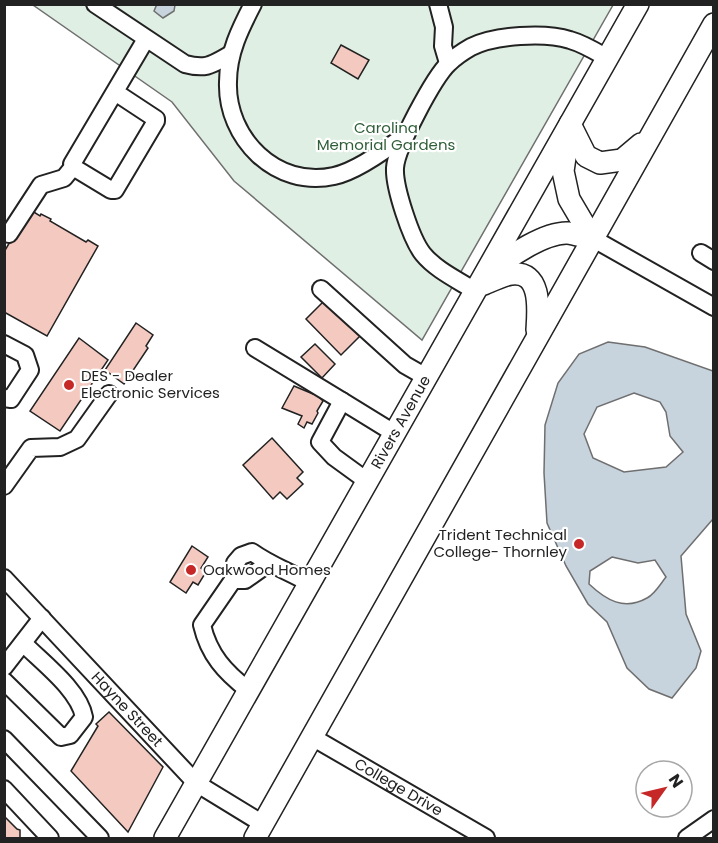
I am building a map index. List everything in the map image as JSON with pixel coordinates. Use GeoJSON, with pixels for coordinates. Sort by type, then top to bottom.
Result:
{"type":"FeatureCollection","features":[{"type":"Feature","properties":{"kind":"main road","name":"Rivers Avenue"},"geometry":{"type":"LineString","coordinates":[[165,838],[638,4]]}},
{"type":"Feature","properties":{"kind":"main road"},"geometry":{"type":"LineString","coordinates":[[259,831],[592,238],[711,36]]}},
{"type":"Feature","properties":{"kind":"main road"},"geometry":{"type":"LineString","coordinates":[[570,124],[586,156],[600,163],[622,160],[651,135]]}},
{"type":"Feature","properties":{"kind":"main road"},"geometry":{"type":"LineString","coordinates":[[570,124],[563,171],[569,199],[592,238]]}},
{"type":"Feature","properties":{"kind":"main road"},"geometry":{"type":"LineString","coordinates":[[479,284],[516,251],[543,240],[566,233],[592,238]]}},
{"type":"Feature","properties":{"kind":"main road"},"geometry":{"type":"LineString","coordinates":[[479,284],[510,274],[519,274],[527,279],[535,288],[538,298],[536,337]]}},
{"type":"Feature","properties":{"kind":"street"},"geometry":{"type":"LineString","coordinates":[[95,4],[185,64],[199,68],[213,64],[231,54]]}},
{"type":"Feature","properties":{"kind":"street"},"geometry":{"type":"LineString","coordinates":[[254,4],[231,54],[228,82],[230,103],[237,128],[254,152],[274,168],[295,176],[315,178],[336,176],[370,160],[405,135]]}},
{"type":"Feature","properties":{"kind":"street"},"geometry":{"type":"LineString","coordinates":[[438,4],[444,27],[443,46],[448,63]]}},
{"type":"Feature","properties":{"kind":"street"},"geometry":{"type":"LineString","coordinates":[[479,284],[442,270],[424,255],[416,244],[409,228],[395,177],[395,165],[405,135],[448,63],[470,48],[489,40],[524,36],[567,38],[607,58]]}},
{"type":"Feature","properties":{"kind":"street"},"geometry":{"type":"LineString","coordinates":[[9,234],[41,185],[64,178],[73,166],[147,39]]}},
{"type":"Feature","properties":{"kind":"street"},"geometry":{"type":"LineString","coordinates":[[73,166],[111,190],[115,190],[156,121],[156,118],[115,92]]}},
{"type":"Feature","properties":{"kind":"street"},"geometry":{"type":"LineString","coordinates":[[592,238],[714,307]]}},
{"type":"Feature","properties":{"kind":"street"},"geometry":{"type":"LineString","coordinates":[[321,289],[405,365],[426,377]]}},
{"type":"Feature","properties":{"kind":"street"},"geometry":{"type":"LineString","coordinates":[[4,344],[25,356],[30,370],[11,399],[4,398]]}},
{"type":"Feature","properties":{"kind":"street"},"geometry":{"type":"LineString","coordinates":[[255,348],[394,434]]}},
{"type":"Feature","properties":{"kind":"street"},"geometry":{"type":"LineString","coordinates":[[4,486],[31,448],[60,447],[77,439],[109,394]]}},
{"type":"Feature","properties":{"kind":"street"},"geometry":{"type":"LineString","coordinates":[[342,401],[320,442],[334,457],[367,482]]}},
{"type":"Feature","properties":{"kind":"street"},"geometry":{"type":"LineString","coordinates":[[248,690],[226,673],[206,643],[202,625],[233,580],[236,563],[246,553],[252,552],[309,584]]}},
{"type":"Feature","properties":{"kind":"street","name":"Hayne Street"},"geometry":{"type":"LineString","coordinates":[[4,578],[196,783],[259,831]]}},
{"type":"Feature","properties":{"kind":"street"},"geometry":{"type":"LineString","coordinates":[[4,667],[42,618]]}},
{"type":"Feature","properties":{"kind":"street"},"geometry":{"type":"LineString","coordinates":[[4,681],[61,737],[70,735],[84,717],[81,705],[73,693],[23,643]]}},
{"type":"Feature","properties":{"kind":"street","name":"College Drive"},"geometry":{"type":"LineString","coordinates":[[312,737],[486,838]]}},
{"type":"Feature","properties":{"kind":"street"},"geometry":{"type":"LineString","coordinates":[[8,751],[100,838]]}},
{"type":"Feature","properties":{"kind":"street"},"geometry":{"type":"LineString","coordinates":[[4,789],[50,838]]}},
{"type":"Feature","properties":{"kind":"street"},"geometry":{"type":"LineString","coordinates":[[687,838],[714,819]]}},
{"type":"Feature","properties":{"kind":"green space","name":"Carolina Memorial Gardens"},"geometry":{"type":"Polygon","coordinates":[[[33,5],[613,5],[422,340],[234,181],[172,102],[33,5]]]}},
{"type":"Feature","properties":{"kind":"shaded area"},"geometry":{"type":"Polygon","coordinates":[[[157,4],[175,4],[174,11],[163,18],[154,11],[157,4]]]}},
{"type":"Feature","properties":{"kind":"shaded area"},"geometry":{"type":"Polygon","coordinates":[[[608,342],[645,347],[713,371],[713,519],[681,556],[686,614],[701,651],[696,668],[672,698],[649,689],[627,668],[607,622],[588,604],[566,566],[547,523],[544,473],[545,425],[558,383],[579,354],[608,342]],[[634,393],[597,407],[584,434],[593,458],[624,472],[666,467],[683,452],[670,436],[666,412],[660,402],[634,393]],[[612,557],[590,571],[589,584],[602,595],[616,602],[631,604],[647,598],[666,577],[655,560],[638,563],[612,557]]]}},
{"type":"Feature","properties":{"kind":"building"},"geometry":{"type":"Polygon","coordinates":[[[341,45],[369,60],[358,79],[331,63],[341,45]]]}},
{"type":"Feature","properties":{"kind":"building"},"geometry":{"type":"Polygon","coordinates":[[[29,209],[40,216],[41,214],[51,219],[50,221],[86,242],[88,240],[98,246],[47,336],[4,312],[4,252],[29,209]]]}},
{"type":"Feature","properties":{"kind":"building"},"geometry":{"type":"Polygon","coordinates":[[[327,298],[362,334],[341,355],[306,319],[327,298]]]}},
{"type":"Feature","properties":{"kind":"building"},"geometry":{"type":"Polygon","coordinates":[[[136,323],[153,335],[146,346],[148,348],[124,384],[105,370],[136,323]]]}},
{"type":"Feature","properties":{"kind":"building","name":"DES - Dealer Electronic Services"},"geometry":{"type":"Polygon","coordinates":[[[79,338],[108,360],[60,431],[30,411],[79,338]]]}},
{"type":"Feature","properties":{"kind":"building"},"geometry":{"type":"Polygon","coordinates":[[[315,344],[335,364],[322,378],[301,357],[315,344]]]}},
{"type":"Feature","properties":{"kind":"building"},"geometry":{"type":"Polygon","coordinates":[[[294,386],[313,394],[315,389],[323,394],[320,398],[323,401],[312,424],[307,422],[304,428],[298,424],[302,416],[282,408],[294,386]]]}},
{"type":"Feature","properties":{"kind":"building"},"geometry":{"type":"Polygon","coordinates":[[[272,438],[303,472],[297,478],[303,484],[287,499],[280,492],[273,499],[243,465],[272,438]]]}},
{"type":"Feature","properties":{"kind":"building","name":"Oakwood Homes"},"geometry":{"type":"Polygon","coordinates":[[[192,546],[208,557],[201,568],[206,572],[198,585],[193,582],[186,593],[170,582],[192,546]]]}},
{"type":"Feature","properties":{"kind":"building"},"geometry":{"type":"Polygon","coordinates":[[[109,712],[163,767],[128,832],[71,771],[98,726],[96,724],[109,712]]]}},
{"type":"Feature","properties":{"kind":"building"},"geometry":{"type":"Polygon","coordinates":[[[4,816],[20,830],[20,838],[4,838],[4,816]]]}},
{"type":"Feature","properties":{"kind":"place","name":"DES - Dealer Electronic Services"},"geometry":{"type":"Point","coordinates":[69,385]}},
{"type":"Feature","properties":{"kind":"place","name":"Trident Technical College- Thornley"},"geometry":{"type":"Point","coordinates":[579,544]}},
{"type":"Feature","properties":{"kind":"place","name":"Oakwood Homes"},"geometry":{"type":"Point","coordinates":[191,570]}}]}
